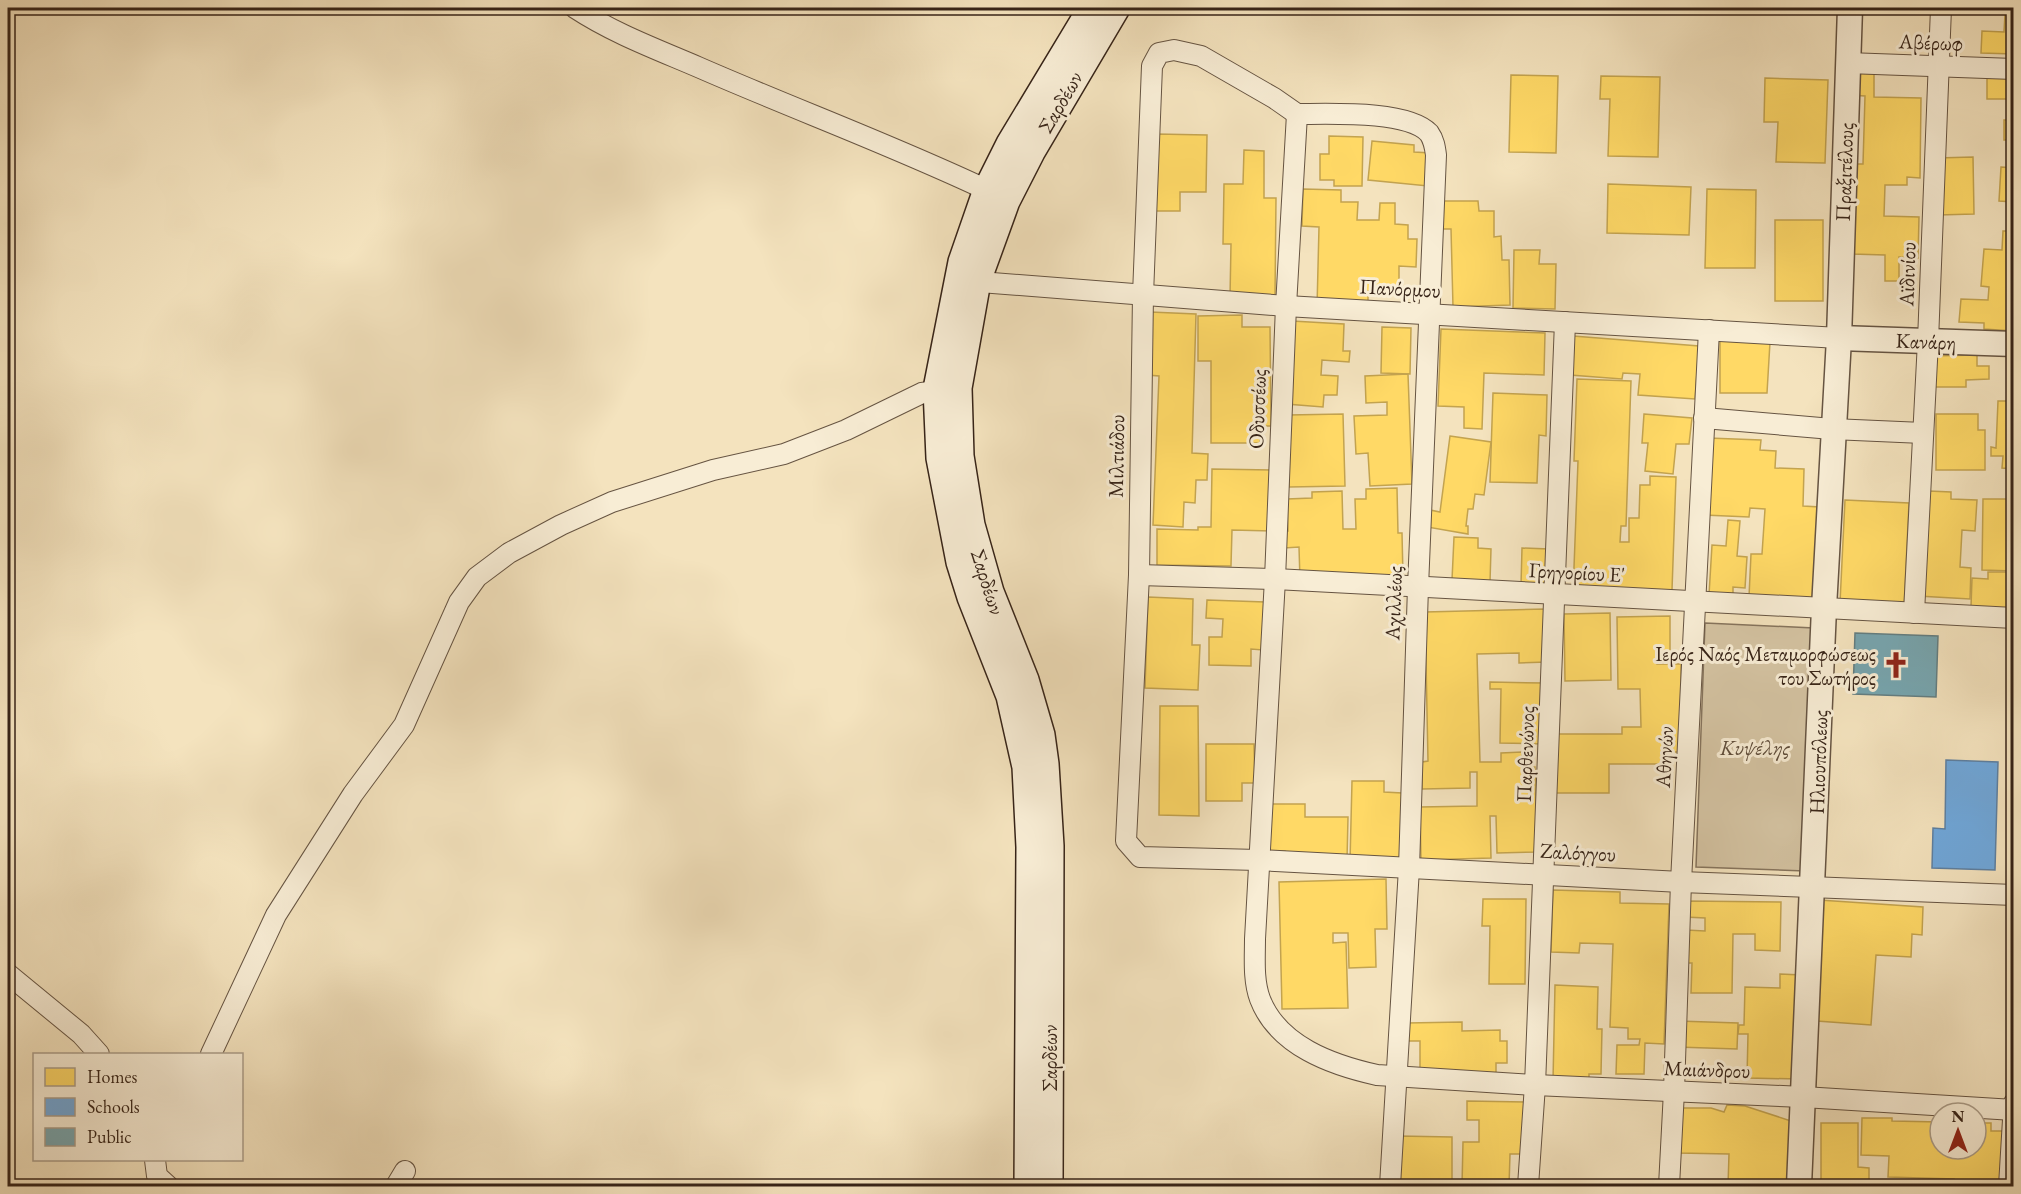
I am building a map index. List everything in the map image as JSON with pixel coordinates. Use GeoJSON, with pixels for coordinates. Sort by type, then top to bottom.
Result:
{"type":"FeatureCollection","features":[{"type":"Feature","properties":{"kind":"main road","name":"Σαρδέων"},"geometry":{"type":"LineString","coordinates":[[1028,1186],[1030,847],[1026,767],[1010,696],[970,597],[960,562],[940,458],[948,389],[967,281],[968,243],[987,189],[1010,144],[1092,8]]}},
{"type":"Feature","properties":{"kind":"main road","name":"Σαρδέων"},"geometry":{"type":"LineString","coordinates":[[967,281],[989,243],[1009,195],[1031,152],[1116,8]]}},
{"type":"Feature","properties":{"kind":"main road","name":"Σαρδέων"},"geometry":{"type":"LineString","coordinates":[[948,389],[971,525],[990,592],[1025,680],[1041,735],[1045,764],[1050,846],[1049,1186]]}},
{"type":"Feature","properties":{"kind":"street"},"geometry":{"type":"LineString","coordinates":[[575,8],[609,28],[754,92],[922,159],[987,189]]}},
{"type":"Feature","properties":{"kind":"street","name":"Πραξιτέλους"},"geometry":{"type":"LineString","coordinates":[[1839,338],[1850,8]]}},
{"type":"Feature","properties":{"kind":"street","name":"Αϊδινίου"},"geometry":{"type":"LineString","coordinates":[[1914,613],[1928,341],[1941,8]]}},
{"type":"Feature","properties":{"kind":"street","name":"Μιλτιάδου"},"geometry":{"type":"LineString","coordinates":[[1140,857],[1126,841],[1139,575],[1143,295],[1152,66],[1159,53],[1173,50],[1201,56],[1298,114]]}},
{"type":"Feature","properties":{"kind":"street","name":"Αβέρωφ"},"geometry":{"type":"LineString","coordinates":[[1847,63],[2013,69]]}},
{"type":"Feature","properties":{"kind":"street","name":"Αχιλλέως"},"geometry":{"type":"LineString","coordinates":[[1298,114],[1345,114],[1394,118],[1428,132],[1435,143],[1409,868],[1390,1186]]}},
{"type":"Feature","properties":{"kind":"street","name":"Οδυσσέως"},"geometry":{"type":"LineString","coordinates":[[1298,114],[1286,306],[1275,579],[1258,860],[1255,963],[1260,998],[1267,1013],[1291,1039],[1326,1059],[1354,1070],[1398,1077]]}},
{"type":"Feature","properties":{"kind":"street","name":"Πανόρμου"},"geometry":{"type":"LineString","coordinates":[[967,281],[1286,306],[1839,338]]}},
{"type":"Feature","properties":{"kind":"street","name":"Παρθενώνος"},"geometry":{"type":"LineString","coordinates":[[1528,1186],[1535,1085],[1565,322]]}},
{"type":"Feature","properties":{"kind":"street","name":"Αθηνών"},"geometry":{"type":"LineString","coordinates":[[1669,1186],[1681,882],[1709,330]]}},
{"type":"Feature","properties":{"kind":"street","name":"Κανάρη"},"geometry":{"type":"LineString","coordinates":[[1839,338],[2013,344]]}},
{"type":"Feature","properties":{"kind":"street","name":"Ηλιουπόλεως"},"geometry":{"type":"LineString","coordinates":[[1799,1186],[1832,429],[1839,338]]}},
{"type":"Feature","properties":{"kind":"street"},"geometry":{"type":"LineString","coordinates":[[211,1053],[276,915],[353,794],[404,725],[459,602],[477,577],[509,553],[561,525],[612,502],[713,470],[784,454],[846,430],[922,393],[948,389]]}},
{"type":"Feature","properties":{"kind":"street"},"geometry":{"type":"LineString","coordinates":[[1704,418],[1832,429],[1923,433]]}},
{"type":"Feature","properties":{"kind":"street","name":"Γρηγορίου Ε'"},"geometry":{"type":"LineString","coordinates":[[1139,575],[1275,579],[2013,618]]}},
{"type":"Feature","properties":{"kind":"street","name":"Ζαλόγγου"},"geometry":{"type":"LineString","coordinates":[[1140,857],[1258,860],[1681,882],[2013,895]]}},
{"type":"Feature","properties":{"kind":"street"},"geometry":{"type":"LineString","coordinates":[[8,974],[81,1034],[98,1053]]}},
{"type":"Feature","properties":{"kind":"street","name":"Μαιάνδρου"},"geometry":{"type":"LineString","coordinates":[[1398,1077],[2013,1110]]}},
{"type":"Feature","properties":{"kind":"street"},"geometry":{"type":"LineString","coordinates":[[2009,1186],[2013,1104]]}},
{"type":"Feature","properties":{"kind":"street"},"geometry":{"type":"LineString","coordinates":[[155,1161],[157,1176],[168,1186]]}},
{"type":"Feature","properties":{"kind":"green space","name":"Κυψέλης"},"geometry":{"type":"Polygon","coordinates":[[[1705,623],[1814,628],[1805,871],[1696,867],[1705,623]]]}},
{"type":"Feature","properties":{"kind":"building: Homes"},"geometry":{"type":"Polygon","coordinates":[[[2005,14],[2014,15],[2014,54],[1981,53],[1982,31],[2004,32],[2005,14]]]}},
{"type":"Feature","properties":{"kind":"building: Homes"},"geometry":{"type":"Polygon","coordinates":[[[1850,70],[1874,70],[1874,97],[1921,98],[1920,178],[1907,177],[1907,185],[1885,185],[1884,216],[1919,217],[1918,258],[1899,257],[1899,281],[1885,281],[1885,255],[1852,254],[1854,164],[1863,164],[1865,96],[1850,95],[1850,70]]]}},
{"type":"Feature","properties":{"kind":"building: Homes"},"geometry":{"type":"Polygon","coordinates":[[[1987,73],[2014,73],[2014,140],[2004,140],[2004,120],[2009,120],[2009,99],[1987,99],[1987,73]]]}},
{"type":"Feature","properties":{"kind":"building: Homes"},"geometry":{"type":"Polygon","coordinates":[[[1511,75],[1558,76],[1556,153],[1509,152],[1511,75]]]}},
{"type":"Feature","properties":{"kind":"building: Homes"},"geometry":{"type":"Polygon","coordinates":[[[1601,76],[1660,77],[1658,157],[1608,156],[1610,99],[1600,99],[1601,76]]]}},
{"type":"Feature","properties":{"kind":"building: Homes"},"geometry":{"type":"Polygon","coordinates":[[[1765,78],[1828,80],[1825,163],[1776,162],[1778,122],[1764,122],[1765,78]]]}},
{"type":"Feature","properties":{"kind":"building: Homes"},"geometry":{"type":"Polygon","coordinates":[[[1156,134],[1207,135],[1206,192],[1180,192],[1180,211],[1155,211],[1156,134]]]}},
{"type":"Feature","properties":{"kind":"building: Homes"},"geometry":{"type":"Polygon","coordinates":[[[1329,136],[1363,137],[1362,186],[1334,186],[1334,180],[1320,180],[1320,154],[1329,154],[1329,136]]]}},
{"type":"Feature","properties":{"kind":"building: Homes"},"geometry":{"type":"Polygon","coordinates":[[[1372,141],[1414,145],[1414,152],[1431,153],[1428,186],[1368,180],[1372,141]]]}},
{"type":"Feature","properties":{"kind":"building: Homes"},"geometry":{"type":"Polygon","coordinates":[[[1244,150],[1264,151],[1264,198],[1276,198],[1275,297],[1230,297],[1231,244],[1223,244],[1224,184],[1243,184],[1244,150]]]}},
{"type":"Feature","properties":{"kind":"building: Homes"},"geometry":{"type":"Polygon","coordinates":[[[1973,157],[1974,214],[1938,215],[1936,158],[1973,157]]]}},
{"type":"Feature","properties":{"kind":"building: Homes"},"geometry":{"type":"Polygon","coordinates":[[[2001,167],[2014,168],[2014,202],[1999,201],[2001,167]]]}},
{"type":"Feature","properties":{"kind":"building: Homes"},"geometry":{"type":"Polygon","coordinates":[[[1608,184],[1691,187],[1689,235],[1607,233],[1608,184]]]}},
{"type":"Feature","properties":{"kind":"building: Homes"},"geometry":{"type":"Polygon","coordinates":[[[1303,189],[1341,190],[1341,202],[1358,202],[1357,220],[1379,220],[1380,203],[1395,203],[1395,224],[1408,225],[1408,239],[1417,239],[1416,267],[1399,266],[1399,291],[1368,291],[1368,308],[1317,307],[1319,227],[1302,226],[1303,189]]]}},
{"type":"Feature","properties":{"kind":"building: Homes"},"geometry":{"type":"Polygon","coordinates":[[[1707,189],[1756,190],[1755,268],[1705,268],[1707,189]]]}},
{"type":"Feature","properties":{"kind":"building: Homes"},"geometry":{"type":"Polygon","coordinates":[[[1440,201],[1478,201],[1479,211],[1494,211],[1494,237],[1501,236],[1502,260],[1509,260],[1510,305],[1453,307],[1451,229],[1441,229],[1440,201]]]}},
{"type":"Feature","properties":{"kind":"building: Homes"},"geometry":{"type":"Polygon","coordinates":[[[2014,218],[2014,331],[1984,329],[1984,323],[1959,322],[1961,299],[1988,300],[1989,287],[1981,286],[1984,249],[2002,250],[2003,231],[2013,231],[2014,218]]]}},
{"type":"Feature","properties":{"kind":"building: Homes"},"geometry":{"type":"Polygon","coordinates":[[[1775,220],[1823,220],[1823,301],[1775,301],[1775,220]]]}},
{"type":"Feature","properties":{"kind":"building: Homes"},"geometry":{"type":"Polygon","coordinates":[[[1514,250],[1540,250],[1539,264],[1556,264],[1555,309],[1513,308],[1514,250]]]}},
{"type":"Feature","properties":{"kind":"building: Homes"},"geometry":{"type":"Polygon","coordinates":[[[1150,312],[1196,314],[1192,453],[1208,454],[1207,480],[1196,480],[1195,503],[1184,502],[1183,527],[1153,525],[1159,376],[1147,375],[1150,312]]]}},
{"type":"Feature","properties":{"kind":"building: Homes"},"geometry":{"type":"Polygon","coordinates":[[[1242,315],[1242,327],[1270,327],[1271,426],[1260,426],[1260,443],[1211,443],[1211,361],[1198,361],[1198,316],[1242,315]]]}},
{"type":"Feature","properties":{"kind":"building: Homes"},"geometry":{"type":"Polygon","coordinates":[[[1292,321],[1344,324],[1343,351],[1350,351],[1349,362],[1322,360],[1321,375],[1338,376],[1337,395],[1324,395],[1323,407],[1286,404],[1292,321]]]}},
{"type":"Feature","properties":{"kind":"building: Homes"},"geometry":{"type":"Polygon","coordinates":[[[1382,327],[1411,328],[1410,374],[1381,373],[1382,327]]]}},
{"type":"Feature","properties":{"kind":"building: Homes"},"geometry":{"type":"Polygon","coordinates":[[[1441,329],[1545,333],[1544,375],[1484,373],[1482,429],[1464,428],[1464,407],[1438,406],[1441,329]]]}},
{"type":"Feature","properties":{"kind":"building: Homes"},"geometry":{"type":"Polygon","coordinates":[[[1573,336],[1699,346],[1695,399],[1638,395],[1640,374],[1623,373],[1622,379],[1570,375],[1573,336]]]}},
{"type":"Feature","properties":{"kind":"building: Homes"},"geometry":{"type":"Polygon","coordinates":[[[1720,340],[1770,342],[1767,393],[1720,393],[1720,340]]]}},
{"type":"Feature","properties":{"kind":"building: Homes"},"geometry":{"type":"Polygon","coordinates":[[[1977,355],[1977,366],[1989,366],[1989,379],[1966,380],[1966,387],[1932,387],[1931,356],[1977,355]]]}},
{"type":"Feature","properties":{"kind":"building: Homes"},"geometry":{"type":"Polygon","coordinates":[[[1408,374],[1412,484],[1370,486],[1368,453],[1356,454],[1354,416],[1387,415],[1387,402],[1366,403],[1365,376],[1408,374]]]}},
{"type":"Feature","properties":{"kind":"building: Homes"},"geometry":{"type":"Polygon","coordinates":[[[1577,379],[1631,381],[1626,526],[1621,526],[1620,542],[1629,542],[1629,518],[1639,518],[1640,485],[1650,485],[1650,476],[1676,477],[1672,590],[1573,594],[1578,461],[1574,461],[1577,379]]]}},
{"type":"Feature","properties":{"kind":"building: Homes"},"geometry":{"type":"Polygon","coordinates":[[[1493,393],[1547,395],[1546,436],[1539,435],[1537,483],[1490,482],[1493,393]]]}},
{"type":"Feature","properties":{"kind":"building: Homes"},"geometry":{"type":"Polygon","coordinates":[[[1998,401],[2014,401],[2014,469],[2002,468],[2003,456],[1991,456],[1991,447],[1996,448],[1998,401]]]}},
{"type":"Feature","properties":{"kind":"building: Homes"},"geometry":{"type":"Polygon","coordinates":[[[1343,414],[1345,486],[1289,487],[1288,415],[1343,414]]]}},
{"type":"Feature","properties":{"kind":"building: Homes"},"geometry":{"type":"Polygon","coordinates":[[[1644,414],[1692,418],[1689,444],[1676,444],[1673,474],[1645,471],[1648,443],[1642,443],[1644,414]]]}},
{"type":"Feature","properties":{"kind":"building: Homes"},"geometry":{"type":"Polygon","coordinates":[[[1936,414],[1978,414],[1978,430],[1985,430],[1985,470],[1936,470],[1936,414]]]}},
{"type":"Feature","properties":{"kind":"building: Homes"},"geometry":{"type":"Polygon","coordinates":[[[1450,436],[1491,442],[1484,495],[1475,494],[1473,509],[1468,509],[1466,526],[1468,526],[1468,534],[1427,527],[1430,510],[1440,512],[1450,436]]]}},
{"type":"Feature","properties":{"kind":"building: Homes"},"geometry":{"type":"Polygon","coordinates":[[[1708,438],[1761,440],[1760,450],[1776,451],[1775,468],[1804,469],[1803,506],[1820,507],[1816,600],[1749,597],[1751,554],[1762,554],[1765,509],[1750,508],[1749,517],[1704,515],[1708,438]]]}},
{"type":"Feature","properties":{"kind":"building: Homes"},"geometry":{"type":"Polygon","coordinates":[[[1212,469],[1273,470],[1272,531],[1232,530],[1231,566],[1157,565],[1157,529],[1198,530],[1198,527],[1211,527],[1212,469]]]}},
{"type":"Feature","properties":{"kind":"building: Homes"},"geometry":{"type":"Polygon","coordinates":[[[1397,488],[1398,533],[1402,533],[1403,577],[1300,580],[1299,547],[1284,548],[1284,531],[1288,531],[1287,499],[1312,498],[1312,492],[1342,491],[1343,529],[1356,529],[1355,499],[1366,499],[1366,489],[1397,488]]]}},
{"type":"Feature","properties":{"kind":"building: Homes"},"geometry":{"type":"Polygon","coordinates":[[[1929,491],[1951,492],[1951,499],[1977,500],[1975,531],[1962,530],[1960,567],[1971,568],[1970,599],[1918,596],[1929,491]]]}},
{"type":"Feature","properties":{"kind":"building: Homes"},"geometry":{"type":"Polygon","coordinates":[[[1983,499],[2014,499],[2014,571],[1982,570],[1983,499]]]}},
{"type":"Feature","properties":{"kind":"building: Homes"},"geometry":{"type":"Polygon","coordinates":[[[1845,500],[1909,503],[1904,607],[1840,603],[1845,500]]]}},
{"type":"Feature","properties":{"kind":"building: Homes"},"geometry":{"type":"Polygon","coordinates":[[[1728,520],[1740,521],[1737,556],[1747,557],[1745,588],[1733,587],[1733,596],[1709,595],[1712,545],[1726,546],[1728,520]]]}},
{"type":"Feature","properties":{"kind":"building: Homes"},"geometry":{"type":"Polygon","coordinates":[[[1454,537],[1478,538],[1478,548],[1491,549],[1490,582],[1452,580],[1454,537]]]}},
{"type":"Feature","properties":{"kind":"building: Homes"},"geometry":{"type":"Polygon","coordinates":[[[1522,548],[1549,549],[1547,586],[1521,585],[1522,548]]]}},
{"type":"Feature","properties":{"kind":"building: Homes"},"geometry":{"type":"Polygon","coordinates":[[[1988,572],[2014,572],[2014,608],[1971,607],[1972,578],[1988,579],[1988,572]]]}},
{"type":"Feature","properties":{"kind":"building: Homes"},"geometry":{"type":"Polygon","coordinates":[[[1148,597],[1193,599],[1192,645],[1200,645],[1198,690],[1145,688],[1148,597]]]}},
{"type":"Feature","properties":{"kind":"building: Homes"},"geometry":{"type":"Polygon","coordinates":[[[1207,600],[1265,602],[1263,650],[1251,649],[1251,666],[1209,665],[1209,637],[1222,637],[1223,619],[1206,618],[1207,600]]]}},
{"type":"Feature","properties":{"kind":"building: Homes"},"geometry":{"type":"Polygon","coordinates":[[[1545,609],[1547,662],[1519,663],[1519,653],[1477,654],[1480,762],[1501,762],[1501,753],[1522,752],[1522,768],[1535,767],[1537,852],[1497,853],[1496,816],[1490,816],[1491,858],[1421,860],[1420,807],[1477,806],[1477,772],[1470,772],[1470,788],[1422,789],[1422,762],[1428,761],[1425,612],[1545,609]]]}},
{"type":"Feature","properties":{"kind":"building: Homes"},"geometry":{"type":"Polygon","coordinates":[[[1610,613],[1611,680],[1565,681],[1564,614],[1610,613]]]}},
{"type":"Feature","properties":{"kind":"building: Homes"},"geometry":{"type":"Polygon","coordinates":[[[1670,616],[1670,653],[1657,653],[1657,664],[1681,664],[1681,752],[1667,752],[1667,764],[1609,764],[1609,793],[1556,793],[1556,734],[1622,734],[1622,727],[1641,727],[1640,689],[1618,689],[1617,617],[1670,616]]]}},
{"type":"Feature","properties":{"kind":"building: Homes"},"geometry":{"type":"Polygon","coordinates":[[[1490,682],[1544,683],[1543,744],[1500,743],[1501,689],[1490,689],[1490,682]]]}},
{"type":"Feature","properties":{"kind":"building: Homes"},"geometry":{"type":"Polygon","coordinates":[[[1160,706],[1198,706],[1199,816],[1159,815],[1160,706]]]}},
{"type":"Feature","properties":{"kind":"building: Homes"},"geometry":{"type":"Polygon","coordinates":[[[1206,744],[1254,744],[1255,783],[1242,783],[1242,801],[1206,801],[1206,744]]]}},
{"type":"Feature","properties":{"kind":"building: Homes"},"geometry":{"type":"Polygon","coordinates":[[[1352,781],[1384,781],[1384,792],[1402,793],[1400,863],[1350,862],[1352,781]]]}},
{"type":"Feature","properties":{"kind":"building: Homes"},"geometry":{"type":"Polygon","coordinates":[[[1270,804],[1305,804],[1305,817],[1348,817],[1347,860],[1285,860],[1285,851],[1270,851],[1270,804]]]}},
{"type":"Feature","properties":{"kind":"building: Homes"},"geometry":{"type":"Polygon","coordinates":[[[1386,879],[1387,929],[1375,929],[1376,967],[1349,968],[1348,933],[1333,933],[1333,943],[1346,942],[1348,1008],[1282,1009],[1279,882],[1386,879]]]}},
{"type":"Feature","properties":{"kind":"building: Homes"},"geometry":{"type":"Polygon","coordinates":[[[1553,890],[1620,892],[1620,903],[1669,904],[1664,1044],[1645,1043],[1644,1074],[1616,1074],[1617,1045],[1639,1045],[1640,1039],[1628,1039],[1628,1028],[1610,1027],[1613,944],[1580,943],[1579,953],[1551,952],[1553,890]]]}},
{"type":"Feature","properties":{"kind":"building: Homes"},"geometry":{"type":"Polygon","coordinates":[[[1483,899],[1526,899],[1525,984],[1489,984],[1490,926],[1482,926],[1483,899]]]}},
{"type":"Feature","properties":{"kind":"building: Homes"},"geometry":{"type":"Polygon","coordinates":[[[1819,900],[1923,907],[1922,935],[1912,934],[1911,957],[1876,955],[1871,1025],[1817,1021],[1819,900]]]}},
{"type":"Feature","properties":{"kind":"building: Homes"},"geometry":{"type":"Polygon","coordinates":[[[1685,901],[1781,902],[1780,951],[1755,950],[1755,934],[1733,934],[1732,993],[1691,993],[1692,963],[1686,963],[1686,930],[1705,931],[1705,918],[1685,917],[1685,901]]]}},
{"type":"Feature","properties":{"kind":"building: Homes"},"geometry":{"type":"Polygon","coordinates":[[[1780,974],[1801,975],[1799,1079],[1747,1078],[1748,1034],[1738,1034],[1739,1025],[1744,1025],[1745,987],[1780,988],[1780,974]]]}},
{"type":"Feature","properties":{"kind":"building: Homes"},"geometry":{"type":"Polygon","coordinates":[[[1555,985],[1598,987],[1597,1029],[1602,1029],[1601,1074],[1589,1074],[1589,1081],[1553,1081],[1555,985]]]}},
{"type":"Feature","properties":{"kind":"building: Homes"},"geometry":{"type":"Polygon","coordinates":[[[1678,1021],[1738,1023],[1737,1049],[1677,1047],[1678,1021]]]}},
{"type":"Feature","properties":{"kind":"building: Homes"},"geometry":{"type":"Polygon","coordinates":[[[1462,1022],[1462,1031],[1500,1030],[1500,1041],[1507,1041],[1507,1063],[1496,1063],[1496,1075],[1420,1075],[1420,1041],[1407,1041],[1407,1023],[1462,1022]]]}},
{"type":"Feature","properties":{"kind":"building: Homes"},"geometry":{"type":"Polygon","coordinates":[[[1467,1101],[1525,1102],[1524,1154],[1510,1154],[1509,1186],[1462,1186],[1463,1142],[1479,1142],[1479,1120],[1467,1120],[1467,1101]]]}},
{"type":"Feature","properties":{"kind":"building: Homes"},"geometry":{"type":"Polygon","coordinates":[[[1727,1105],[1745,1106],[1791,1121],[1790,1186],[1728,1186],[1729,1154],[1678,1153],[1679,1108],[1711,1108],[1724,1112],[1727,1105]]]}},
{"type":"Feature","properties":{"kind":"building: Homes"},"geometry":{"type":"Polygon","coordinates":[[[1862,1118],[1928,1122],[1928,1161],[1988,1161],[1988,1123],[1991,1123],[1991,1131],[2004,1131],[2002,1186],[1953,1186],[1954,1179],[1888,1177],[1889,1156],[1861,1155],[1862,1118]]]}},
{"type":"Feature","properties":{"kind":"building: Homes"},"geometry":{"type":"Polygon","coordinates":[[[1821,1123],[1858,1123],[1858,1167],[1869,1168],[1869,1183],[1852,1183],[1852,1186],[1821,1186],[1821,1123]]]}},
{"type":"Feature","properties":{"kind":"building: Homes"},"geometry":{"type":"Polygon","coordinates":[[[1398,1136],[1452,1137],[1452,1186],[1397,1186],[1398,1136]]]}},
{"type":"Feature","properties":{"kind":"building: Schools"},"geometry":{"type":"Polygon","coordinates":[[[1946,760],[1998,762],[1995,870],[1932,868],[1933,828],[1945,829],[1946,760]]]}},
{"type":"Feature","properties":{"kind":"building: Public","name":"Ιερός Ναός Μεταμορφώσεως του Σωτήρος"},"geometry":{"type":"Polygon","coordinates":[[[1855,633],[1938,636],[1936,697],[1853,694],[1855,633]]]}},
{"type":"Feature","properties":{"kind":"place","name":"Ιερός Ναός Μεταμορφώσεως του Σωτήρος"},"geometry":{"type":"Point","coordinates":[1896,665]}}]}
